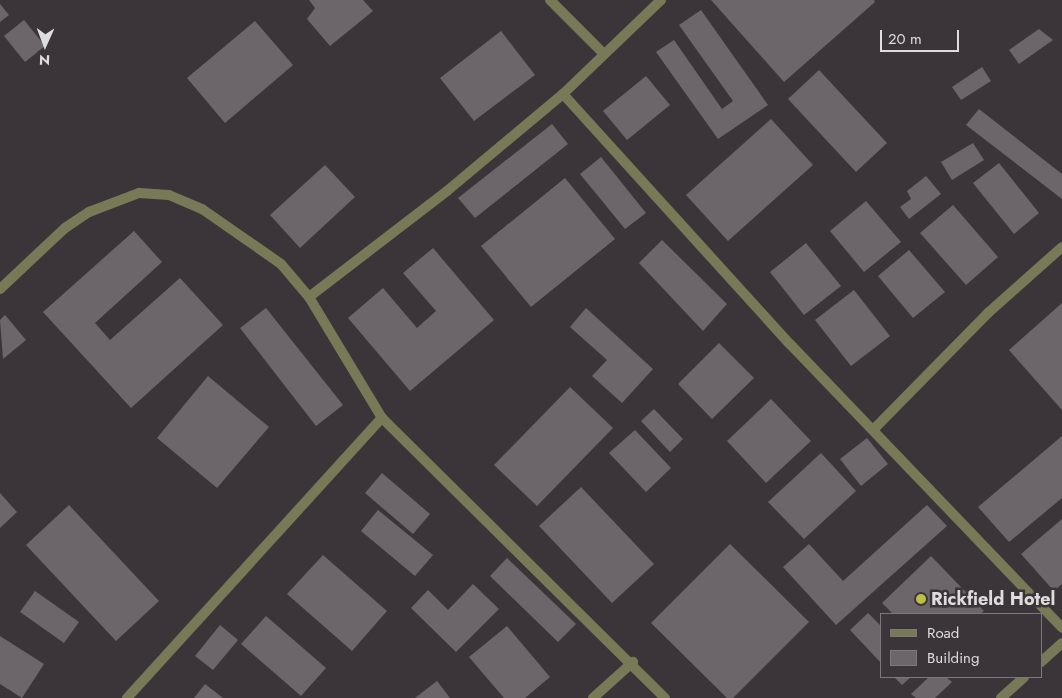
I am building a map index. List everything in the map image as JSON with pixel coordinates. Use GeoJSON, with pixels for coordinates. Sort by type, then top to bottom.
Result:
{"type":"FeatureCollection","features":[{"type":"Feature","properties":{"kind":"street"},"geometry":{"type":"LineString","coordinates":[[550,0],[604,54]]}},
{"type":"Feature","properties":{"kind":"street"},"geometry":{"type":"LineString","coordinates":[[309,297],[447,191],[563,94],[661,0]]}},
{"type":"Feature","properties":{"kind":"street"},"geometry":{"type":"LineString","coordinates":[[563,94],[790,344],[874,429],[1062,628]]}},
{"type":"Feature","properties":{"kind":"street"},"geometry":{"type":"LineString","coordinates":[[0,289],[65,228],[89,212],[139,193],[169,195],[202,209],[282,264],[309,297],[382,418],[633,662],[665,698]]}},
{"type":"Feature","properties":{"kind":"street"},"geometry":{"type":"LineString","coordinates":[[874,429],[988,313],[1062,247]]}},
{"type":"Feature","properties":{"kind":"street"},"geometry":{"type":"LineString","coordinates":[[127,698],[382,418]]}},
{"type":"Feature","properties":{"kind":"street"},"geometry":{"type":"LineString","coordinates":[[1042,661],[1062,643]]}},
{"type":"Feature","properties":{"kind":"street"},"geometry":{"type":"LineString","coordinates":[[593,698],[633,662]]}},
{"type":"Feature","properties":{"kind":"street"},"geometry":{"type":"LineString","coordinates":[[1001,698],[1023,678]]}},
{"type":"Feature","properties":{"kind":"building"},"geometry":{"type":"Polygon","coordinates":[[[309,0],[363,0],[373,11],[330,46],[307,19],[315,8],[309,0]]]}},
{"type":"Feature","properties":{"kind":"building"},"geometry":{"type":"Polygon","coordinates":[[[711,0],[874,0],[875,2],[784,82],[711,0]]]}},
{"type":"Feature","properties":{"kind":"building"},"geometry":{"type":"Polygon","coordinates":[[[0,4],[9,15],[0,22],[0,4]]]}},
{"type":"Feature","properties":{"kind":"building"},"geometry":{"type":"Polygon","coordinates":[[[701,10],[768,105],[718,139],[656,52],[674,40],[722,109],[733,101],[679,25],[701,10]]]}},
{"type":"Feature","properties":{"kind":"building"},"geometry":{"type":"Polygon","coordinates":[[[24,20],[45,46],[25,62],[4,36],[24,20]]]}},
{"type":"Feature","properties":{"kind":"building"},"geometry":{"type":"Polygon","coordinates":[[[255,21],[293,65],[225,123],[187,78],[255,21]]]}},
{"type":"Feature","properties":{"kind":"building"},"geometry":{"type":"Polygon","coordinates":[[[1039,29],[1053,40],[1019,64],[1009,50],[1039,29]]]}},
{"type":"Feature","properties":{"kind":"building"},"geometry":{"type":"Polygon","coordinates":[[[501,31],[535,75],[474,121],[440,78],[501,31]]]}},
{"type":"Feature","properties":{"kind":"building"},"geometry":{"type":"Polygon","coordinates":[[[982,67],[991,81],[961,100],[952,87],[982,67]]]}},
{"type":"Feature","properties":{"kind":"building"},"geometry":{"type":"Polygon","coordinates":[[[819,70],[887,143],[856,172],[788,99],[819,70]]]}},
{"type":"Feature","properties":{"kind":"building"},"geometry":{"type":"Polygon","coordinates":[[[646,76],[670,105],[627,140],[603,111],[646,76]]]}},
{"type":"Feature","properties":{"kind":"building"},"geometry":{"type":"Polygon","coordinates":[[[979,109],[1062,174],[1062,199],[966,125],[979,109]]]}},
{"type":"Feature","properties":{"kind":"building"},"geometry":{"type":"Polygon","coordinates":[[[771,119],[813,165],[728,241],[686,195],[771,119]]]}},
{"type":"Feature","properties":{"kind":"building"},"geometry":{"type":"Polygon","coordinates":[[[552,124],[568,144],[475,218],[458,198],[552,124]]]}},
{"type":"Feature","properties":{"kind":"building"},"geometry":{"type":"Polygon","coordinates":[[[973,143],[984,160],[952,180],[941,162],[973,143]]]}},
{"type":"Feature","properties":{"kind":"building"},"geometry":{"type":"Polygon","coordinates":[[[601,157],[646,213],[625,229],[580,174],[601,157]]]}},
{"type":"Feature","properties":{"kind":"building"},"geometry":{"type":"Polygon","coordinates":[[[999,163],[1039,213],[1014,234],[973,183],[999,163]]]}},
{"type":"Feature","properties":{"kind":"building"},"geometry":{"type":"Polygon","coordinates":[[[325,165],[355,197],[300,248],[270,215],[325,165]]]}},
{"type":"Feature","properties":{"kind":"building"},"geometry":{"type":"Polygon","coordinates":[[[926,176],[941,194],[909,219],[900,207],[911,199],[907,191],[926,176]]]}},
{"type":"Feature","properties":{"kind":"building"},"geometry":{"type":"Polygon","coordinates":[[[565,178],[615,239],[531,307],[481,246],[565,178]]]}},
{"type":"Feature","properties":{"kind":"building"},"geometry":{"type":"Polygon","coordinates":[[[866,201],[901,242],[864,272],[830,231],[866,201]]]}},
{"type":"Feature","properties":{"kind":"building"},"geometry":{"type":"Polygon","coordinates":[[[953,205],[998,257],[966,285],[920,233],[953,205]]]}},
{"type":"Feature","properties":{"kind":"building"},"geometry":{"type":"Polygon","coordinates":[[[134,231],[162,262],[95,323],[110,340],[180,278],[223,325],[131,408],[43,312],[134,231]]]}},
{"type":"Feature","properties":{"kind":"building"},"geometry":{"type":"Polygon","coordinates":[[[662,240],[727,304],[703,331],[639,263],[662,240]]]}},
{"type":"Feature","properties":{"kind":"building"},"geometry":{"type":"Polygon","coordinates":[[[806,243],[841,286],[804,315],[770,272],[806,243]]]}},
{"type":"Feature","properties":{"kind":"building"},"geometry":{"type":"Polygon","coordinates":[[[433,248],[494,320],[410,391],[348,318],[383,288],[417,328],[436,311],[403,273],[433,248]]]}},
{"type":"Feature","properties":{"kind":"building"},"geometry":{"type":"Polygon","coordinates":[[[909,250],[945,292],[913,318],[878,276],[909,250]]]}},
{"type":"Feature","properties":{"kind":"building"},"geometry":{"type":"Polygon","coordinates":[[[854,290],[890,336],[851,366],[815,320],[854,290]]]}},
{"type":"Feature","properties":{"kind":"building"},"geometry":{"type":"Polygon","coordinates":[[[1062,303],[1062,410],[1009,350],[1062,303]]]}},
{"type":"Feature","properties":{"kind":"building"},"geometry":{"type":"Polygon","coordinates":[[[266,308],[343,405],[316,426],[240,328],[266,308]]]}},
{"type":"Feature","properties":{"kind":"building"},"geometry":{"type":"Polygon","coordinates":[[[586,308],[653,369],[622,403],[592,376],[607,360],[570,327],[586,308]]]}},
{"type":"Feature","properties":{"kind":"building"},"geometry":{"type":"Polygon","coordinates":[[[5,315],[26,340],[3,359],[0,320],[5,315]]]}},
{"type":"Feature","properties":{"kind":"building"},"geometry":{"type":"Polygon","coordinates":[[[719,343],[754,378],[712,419],[678,384],[719,343]]]}},
{"type":"Feature","properties":{"kind":"building"},"geometry":{"type":"Polygon","coordinates":[[[208,376],[269,427],[217,488],[157,438],[208,376]]]}},
{"type":"Feature","properties":{"kind":"building"},"geometry":{"type":"Polygon","coordinates":[[[570,387],[613,428],[537,506],[494,465],[570,387]]]}},
{"type":"Feature","properties":{"kind":"building"},"geometry":{"type":"Polygon","coordinates":[[[771,399],[811,441],[766,483],[727,441],[771,399]]]}},
{"type":"Feature","properties":{"kind":"building"},"geometry":{"type":"Polygon","coordinates":[[[654,409],[683,439],[670,452],[641,421],[654,409]]]}},
{"type":"Feature","properties":{"kind":"building"},"geometry":{"type":"Polygon","coordinates":[[[635,430],[671,468],[646,492],[609,453],[635,430]]]}},
{"type":"Feature","properties":{"kind":"building"},"geometry":{"type":"Polygon","coordinates":[[[1062,436],[1062,498],[1009,542],[978,507],[1062,436]]]}},
{"type":"Feature","properties":{"kind":"building"},"geometry":{"type":"Polygon","coordinates":[[[867,438],[888,464],[861,486],[840,459],[867,438]]]}},
{"type":"Feature","properties":{"kind":"building"},"geometry":{"type":"Polygon","coordinates":[[[821,453],[856,491],[804,539],[768,502],[821,453]]]}},
{"type":"Feature","properties":{"kind":"building"},"geometry":{"type":"Polygon","coordinates":[[[382,473],[430,514],[413,534],[365,493],[382,473]]]}},
{"type":"Feature","properties":{"kind":"building"},"geometry":{"type":"Polygon","coordinates":[[[581,487],[654,564],[612,603],[539,526],[581,487]]]}},
{"type":"Feature","properties":{"kind":"building"},"geometry":{"type":"Polygon","coordinates":[[[0,493],[17,512],[0,528],[0,493]]]}},
{"type":"Feature","properties":{"kind":"building"},"geometry":{"type":"Polygon","coordinates":[[[69,505],[159,601],[116,641],[26,545],[69,505]]]}},
{"type":"Feature","properties":{"kind":"building"},"geometry":{"type":"Polygon","coordinates":[[[927,505],[947,526],[836,625],[783,567],[809,544],[843,581],[927,505]]]}},
{"type":"Feature","properties":{"kind":"building"},"geometry":{"type":"Polygon","coordinates":[[[378,510],[433,555],[415,576],[361,531],[378,510]]]}},
{"type":"Feature","properties":{"kind":"building"},"geometry":{"type":"Polygon","coordinates":[[[1062,519],[1062,584],[1054,591],[1021,554],[1062,519]]]}},
{"type":"Feature","properties":{"kind":"building"},"geometry":{"type":"Polygon","coordinates":[[[730,544],[809,622],[733,698],[727,698],[651,623],[730,544]]]}},
{"type":"Feature","properties":{"kind":"building"},"geometry":{"type":"Polygon","coordinates":[[[323,555],[387,611],[352,651],[287,594],[323,555]]]}},
{"type":"Feature","properties":{"kind":"building"},"geometry":{"type":"Polygon","coordinates":[[[931,556],[984,611],[981,613],[892,613],[882,603],[931,556]]]}},
{"type":"Feature","properties":{"kind":"building"},"geometry":{"type":"Polygon","coordinates":[[[507,558],[576,624],[558,642],[490,576],[507,558]]]}},
{"type":"Feature","properties":{"kind":"building"},"geometry":{"type":"Polygon","coordinates":[[[473,584],[499,609],[456,652],[411,608],[428,590],[448,610],[473,584]]]}},
{"type":"Feature","properties":{"kind":"building"},"geometry":{"type":"Polygon","coordinates":[[[35,591],[79,622],[64,643],[20,612],[35,591]]]}},
{"type":"Feature","properties":{"kind":"building"},"geometry":{"type":"Polygon","coordinates":[[[868,613],[880,625],[880,662],[850,630],[868,613]]]}},
{"type":"Feature","properties":{"kind":"building"},"geometry":{"type":"Polygon","coordinates":[[[266,616],[326,668],[301,696],[241,644],[266,616]]]}},
{"type":"Feature","properties":{"kind":"building"},"geometry":{"type":"Polygon","coordinates":[[[220,625],[238,640],[213,670],[195,656],[220,625]]]}},
{"type":"Feature","properties":{"kind":"building"},"geometry":{"type":"Polygon","coordinates":[[[507,626],[550,677],[525,698],[504,698],[469,657],[507,626]]]}},
{"type":"Feature","properties":{"kind":"building"},"geometry":{"type":"Polygon","coordinates":[[[0,636],[44,664],[22,698],[0,684],[0,636]]]}},
{"type":"Feature","properties":{"kind":"building"},"geometry":{"type":"Polygon","coordinates":[[[895,678],[910,678],[902,685],[895,678]]]}},
{"type":"Feature","properties":{"kind":"building"},"geometry":{"type":"Polygon","coordinates":[[[928,678],[947,678],[952,682],[935,698],[916,698],[911,694],[928,678]]]}},
{"type":"Feature","properties":{"kind":"building"},"geometry":{"type":"Polygon","coordinates":[[[437,681],[450,698],[415,698],[437,681]]]}},
{"type":"Feature","properties":{"kind":"building"},"geometry":{"type":"Polygon","coordinates":[[[205,684],[223,698],[194,698],[205,684]]]}},
{"type":"Feature","properties":{"kind":"place","name":"Rickfield Hotel"},"geometry":{"type":"Point","coordinates":[921,599]}}]}
